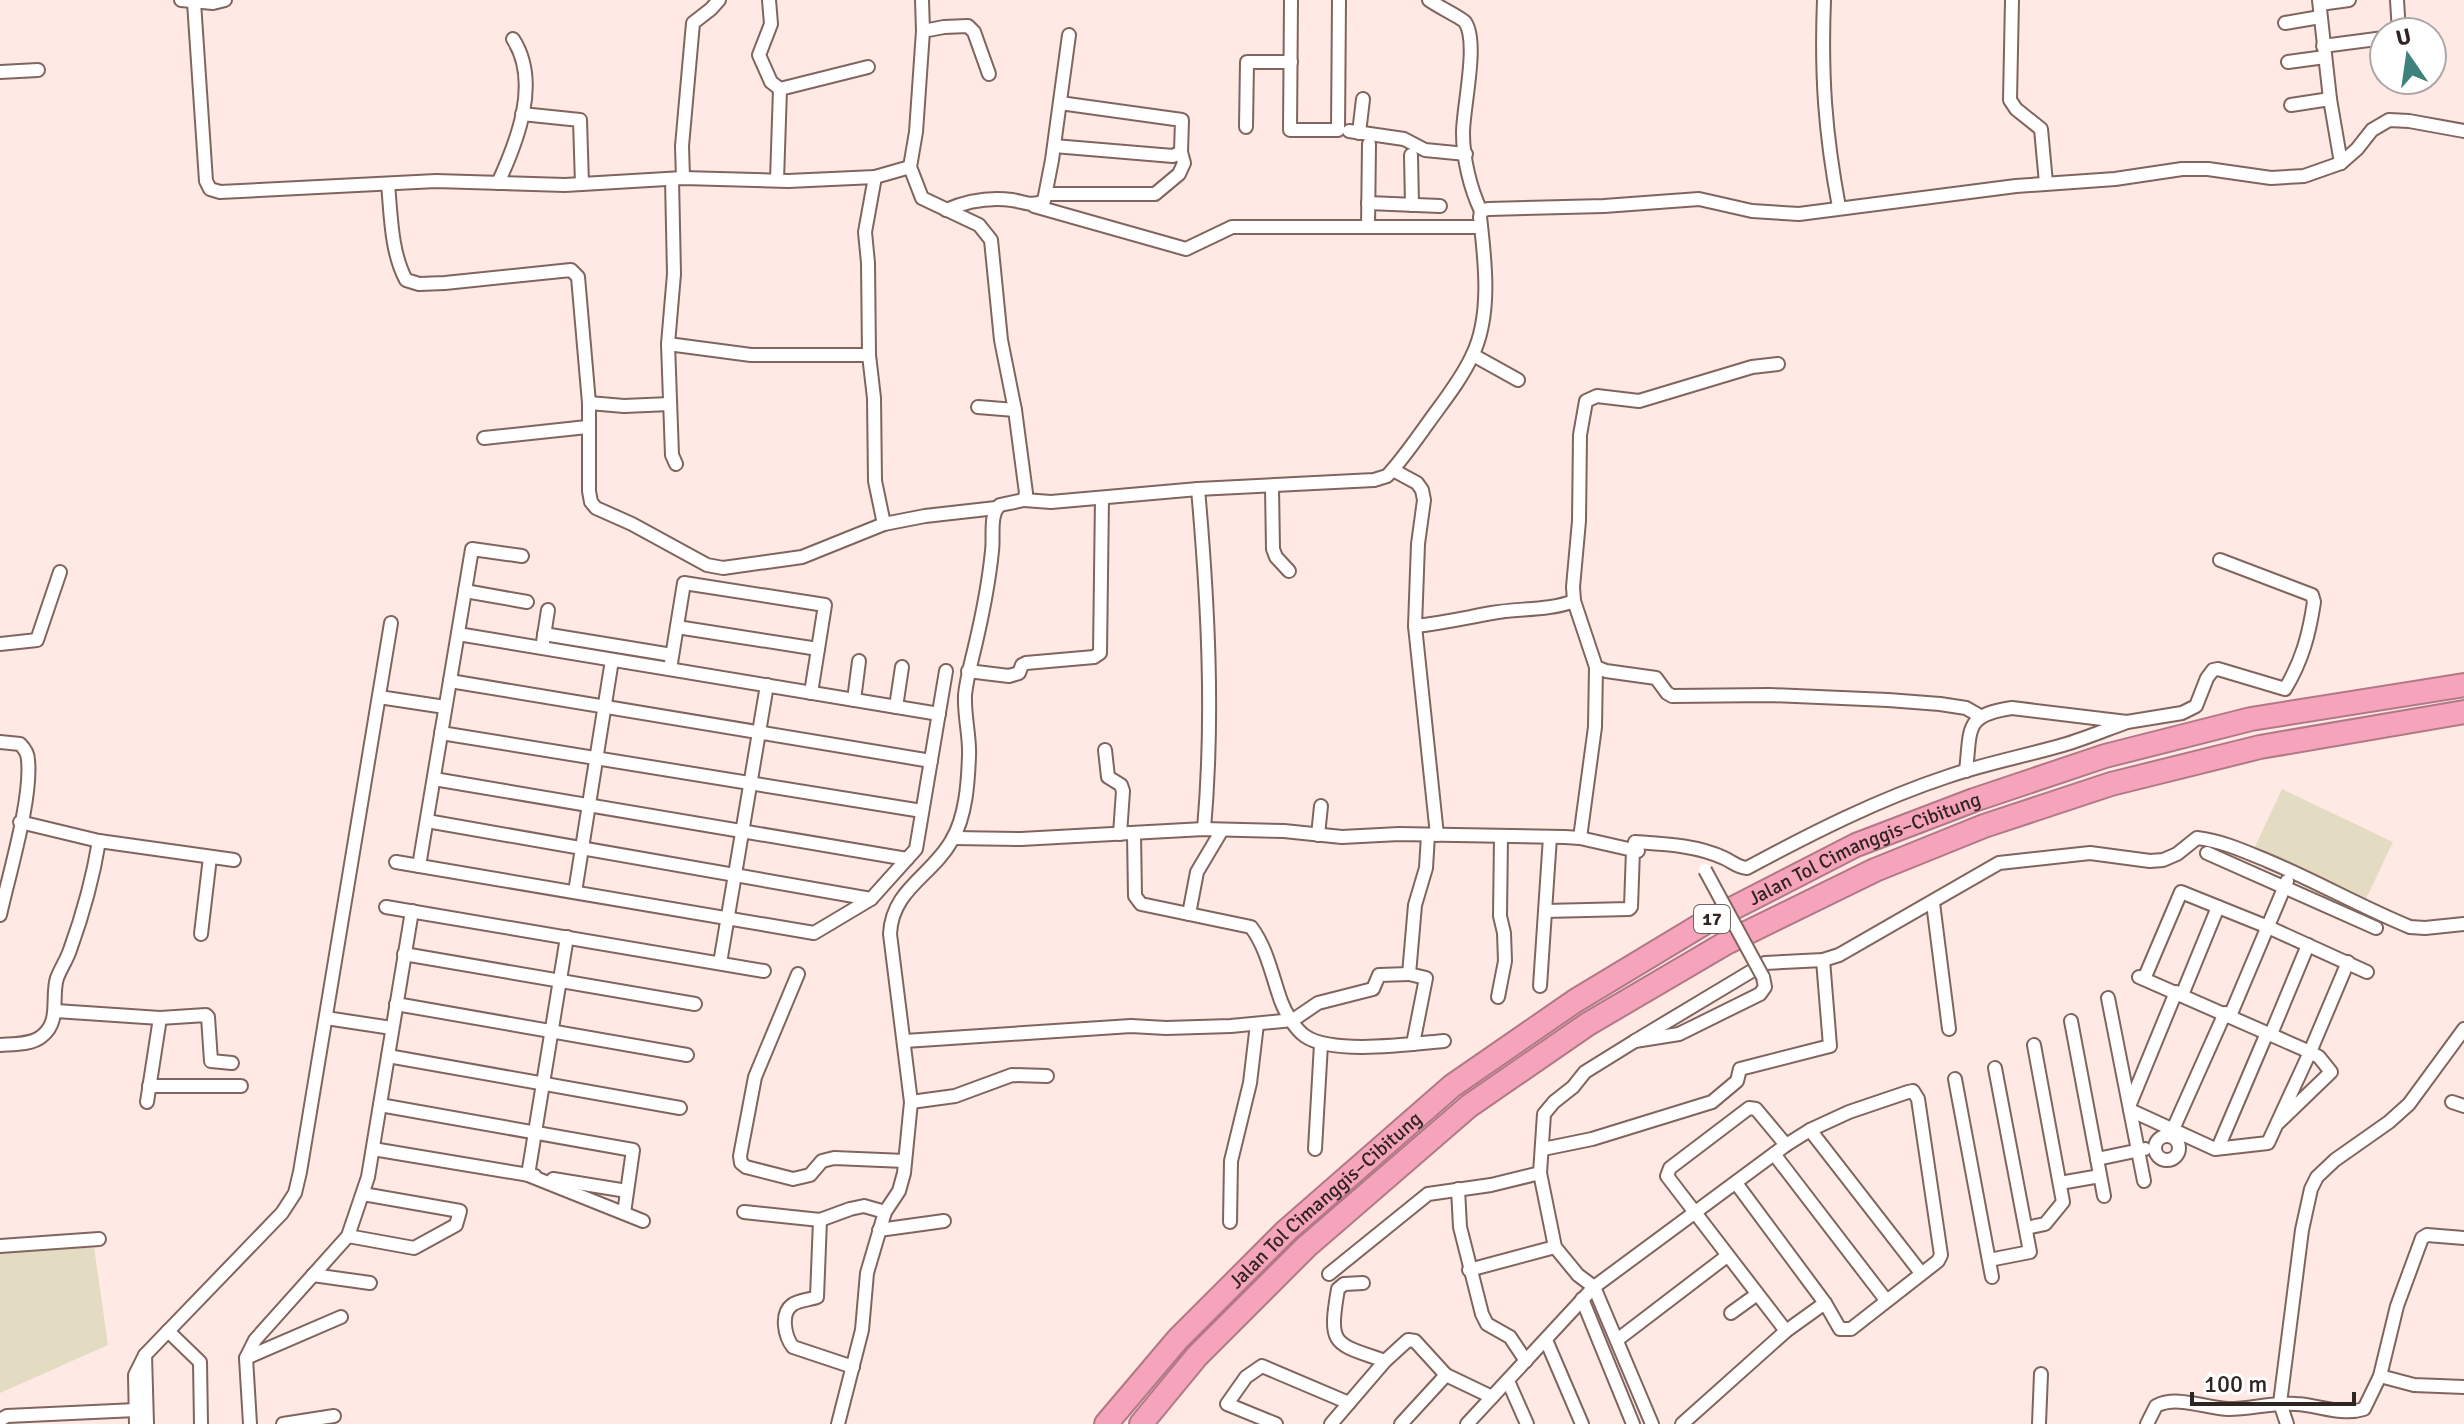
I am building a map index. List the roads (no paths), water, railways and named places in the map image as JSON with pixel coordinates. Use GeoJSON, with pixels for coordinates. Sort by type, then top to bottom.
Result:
{"type":"FeatureCollection","features":[{"type":"Feature","properties":{"kind":"highway","name":"Jalan Tol Cimanggis–Cibitung"},"geometry":{"type":"LineString","coordinates":[[1106,1424],[1178,1339],[1286,1231],[1452,1086],[1575,1001],[1706,922],[1856,845],[1974,800],[2105,756],[2251,719],[2464,685]]}},
{"type":"Feature","properties":{"kind":"highway","name":"Jalan Tol Cimanggis–Cibitung"},"geometry":{"type":"LineString","coordinates":[[1141,1424],[1197,1356],[1306,1247],[1469,1106],[1588,1024],[1726,943],[1875,870],[1984,826],[2111,784],[2260,747],[2464,712]]}},
{"type":"Feature","properties":{"kind":"street"},"geometry":{"type":"LineString","coordinates":[[225,0],[213,3],[188,1],[206,181],[210,189],[220,192],[388,184],[582,184],[677,178],[777,180],[875,177],[910,167]]}},
{"type":"Feature","properties":{"kind":"street"},"geometry":{"type":"LineString","coordinates":[[676,464],[672,455],[668,344],[677,178],[693,23],[719,0]]}},
{"type":"Feature","properties":{"kind":"street"},"geometry":{"type":"LineString","coordinates":[[769,0],[771,24],[759,55],[771,82],[780,89]]}},
{"type":"Feature","properties":{"kind":"street"},"geometry":{"type":"LineString","coordinates":[[922,0],[923,31],[916,132],[910,167],[922,198],[979,225],[991,240],[1001,340],[1015,410],[1026,493],[1024,500]]}},
{"type":"Feature","properties":{"kind":"street"},"geometry":{"type":"LineString","coordinates":[[1291,0],[1290,130],[1338,130],[1339,0]]}},
{"type":"Feature","properties":{"kind":"street"},"geometry":{"type":"LineString","coordinates":[[388,184],[399,268],[406,280],[419,284],[445,283],[571,270],[578,277],[589,403],[587,427],[591,502],[596,508],[653,534],[707,565],[723,568],[802,557],[884,524],[996,508],[1024,500],[1051,502],[1198,489],[1374,480],[1387,476],[1393,470],[1439,407],[1473,355],[1481,331],[1484,269],[1481,211],[1475,197],[1463,134],[1471,52],[1468,26],[1462,19],[1429,0]]}},
{"type":"Feature","properties":{"kind":"street"},"geometry":{"type":"LineString","coordinates":[[1824,0],[1822,85],[1839,207]]}},
{"type":"Feature","properties":{"kind":"street"},"geometry":{"type":"LineString","coordinates":[[2012,0],[2010,100],[2016,109],[2041,129],[2046,183]]}},
{"type":"Feature","properties":{"kind":"street"},"geometry":{"type":"LineString","coordinates":[[2285,23],[2320,7],[2349,0]]}},
{"type":"Feature","properties":{"kind":"street"},"geometry":{"type":"LineString","coordinates":[[2320,7],[2341,163]]}},
{"type":"Feature","properties":{"kind":"street"},"geometry":{"type":"LineString","coordinates":[[923,31],[968,26],[974,32],[989,74]]}},
{"type":"Feature","properties":{"kind":"street"},"geometry":{"type":"LineString","coordinates":[[1034,206],[1044,201],[1046,194],[1069,35]]}},
{"type":"Feature","properties":{"kind":"street"},"geometry":{"type":"LineString","coordinates":[[498,183],[516,141],[522,114],[523,62],[513,39]]}},
{"type":"Feature","properties":{"kind":"street"},"geometry":{"type":"LineString","coordinates":[[2288,62],[2368,41]]}},
{"type":"Feature","properties":{"kind":"street"},"geometry":{"type":"LineString","coordinates":[[1246,127],[1247,62],[1291,62]]}},
{"type":"Feature","properties":{"kind":"street"},"geometry":{"type":"LineString","coordinates":[[780,89],[868,67]]}},
{"type":"Feature","properties":{"kind":"street"},"geometry":{"type":"LineString","coordinates":[[0,72],[38,70]]}},
{"type":"Feature","properties":{"kind":"street"},"geometry":{"type":"LineString","coordinates":[[777,180],[780,89]]}},
{"type":"Feature","properties":{"kind":"street"},"geometry":{"type":"LineString","coordinates":[[1363,99],[1354,132],[1404,139],[1425,150],[1466,154]]}},
{"type":"Feature","properties":{"kind":"street"},"geometry":{"type":"LineString","coordinates":[[2291,105],[2330,99]]}},
{"type":"Feature","properties":{"kind":"street"},"geometry":{"type":"LineString","coordinates":[[1046,194],[1155,194],[1179,174],[1184,163],[1181,152],[1182,120],[1060,103]]}},
{"type":"Feature","properties":{"kind":"street"},"geometry":{"type":"LineString","coordinates":[[522,114],[580,120],[582,184]]}},
{"type":"Feature","properties":{"kind":"street"},"geometry":{"type":"LineString","coordinates":[[1481,211],[1699,199],[1752,211],[1799,214],[2182,169],[2208,169],[2271,178],[2304,176],[2341,163],[2372,130],[2389,120],[2464,131]]}},
{"type":"Feature","properties":{"kind":"street"},"geometry":{"type":"LineString","coordinates":[[1368,227],[1369,144]]}},
{"type":"Feature","properties":{"kind":"street"},"geometry":{"type":"LineString","coordinates":[[1054,146],[1173,156],[1181,152]]}},
{"type":"Feature","properties":{"kind":"street"},"geometry":{"type":"LineString","coordinates":[[1411,155],[1412,205]]}},
{"type":"Feature","properties":{"kind":"street"},"geometry":{"type":"LineString","coordinates":[[875,177],[865,232],[875,481],[884,524]]}},
{"type":"Feature","properties":{"kind":"street"},"geometry":{"type":"LineString","coordinates":[[946,210],[967,201],[1011,200],[1186,249],[1232,227],[1481,227]]}},
{"type":"Feature","properties":{"kind":"street"},"geometry":{"type":"LineString","coordinates":[[1368,203],[1440,206]]}},
{"type":"Feature","properties":{"kind":"street"},"geometry":{"type":"LineString","coordinates":[[668,344],[751,355],[869,355]]}},
{"type":"Feature","properties":{"kind":"street"},"geometry":{"type":"LineString","coordinates":[[1473,355],[1518,380]]}},
{"type":"Feature","properties":{"kind":"street"},"geometry":{"type":"LineString","coordinates":[[1580,838],[1595,727],[1596,667],[1574,601],[1582,457],[1580,435],[1586,401],[1597,396],[1639,401],[1752,367],[1778,364]]}},
{"type":"Feature","properties":{"kind":"street"},"geometry":{"type":"LineString","coordinates":[[589,403],[624,406],[670,404]]}},
{"type":"Feature","properties":{"kind":"street"},"geometry":{"type":"LineString","coordinates":[[978,407],[1015,410]]}},
{"type":"Feature","properties":{"kind":"street"},"geometry":{"type":"LineString","coordinates":[[484,438],[587,427]]}},
{"type":"Feature","properties":{"kind":"street"},"geometry":{"type":"LineString","coordinates":[[1393,470],[1417,483],[1424,500],[1418,544],[1415,626],[1432,835],[1415,905],[1409,974]]}},
{"type":"Feature","properties":{"kind":"street"},"geometry":{"type":"LineString","coordinates":[[1272,487],[1273,549],[1289,571]]}},
{"type":"Feature","properties":{"kind":"street"},"geometry":{"type":"LineString","coordinates":[[1198,489],[1207,590],[1211,730],[1204,829]]}},
{"type":"Feature","properties":{"kind":"street"},"geometry":{"type":"LineString","coordinates":[[968,671],[1009,676],[1019,673],[1026,663],[1094,657],[1100,653],[1102,498]]}},
{"type":"Feature","properties":{"kind":"street"},"geometry":{"type":"LineString","coordinates":[[838,1424],[862,1330],[867,1273],[885,1212],[899,1191],[905,1161],[911,1102],[890,934],[892,913],[903,894],[939,859],[953,838],[962,814],[969,754],[965,699],[968,671],[983,608],[996,508]]}},
{"type":"Feature","properties":{"kind":"street"},"geometry":{"type":"LineString","coordinates":[[419,866],[472,549],[522,556]]}},
{"type":"Feature","properties":{"kind":"street"},"geometry":{"type":"LineString","coordinates":[[1545,911],[1629,909],[1635,842],[1677,845],[1747,868],[1822,828],[1966,771],[2064,745],[2127,722],[2191,711],[2213,670],[2285,689],[2299,666],[2310,628],[2314,602],[2312,595],[2220,560]]}},
{"type":"Feature","properties":{"kind":"street"},"geometry":{"type":"LineString","coordinates":[[0,644],[37,640],[60,572]]}},
{"type":"Feature","properties":{"kind":"street"},"geometry":{"type":"LineString","coordinates":[[670,669],[684,583],[825,605],[811,693]]}},
{"type":"Feature","properties":{"kind":"street"},"geometry":{"type":"LineString","coordinates":[[465,591],[527,602]]}},
{"type":"Feature","properties":{"kind":"street"},"geometry":{"type":"LineString","coordinates":[[1415,626],[1452,623],[1493,613],[1550,607],[1574,601]]}},
{"type":"Feature","properties":{"kind":"street"},"geometry":{"type":"LineString","coordinates":[[542,648],[548,610]]}},
{"type":"Feature","properties":{"kind":"street"},"geometry":{"type":"LineString","coordinates":[[136,1424],[135,1375],[145,1355],[282,1213],[295,1193],[391,623]]}},
{"type":"Feature","properties":{"kind":"street"},"geometry":{"type":"LineString","coordinates":[[677,627],[818,649]]}},
{"type":"Feature","properties":{"kind":"street"},"geometry":{"type":"LineString","coordinates":[[458,634],[939,714]]}},
{"type":"Feature","properties":{"kind":"street"},"geometry":{"type":"LineString","coordinates":[[544,634],[672,655]]}},
{"type":"Feature","properties":{"kind":"street"},"geometry":{"type":"LineString","coordinates":[[575,892],[612,660]]}},
{"type":"Feature","properties":{"kind":"street"},"geometry":{"type":"LineString","coordinates":[[854,700],[859,661]]}},
{"type":"Feature","properties":{"kind":"street"},"geometry":{"type":"LineString","coordinates":[[896,707],[902,667]]}},
{"type":"Feature","properties":{"kind":"street"},"geometry":{"type":"LineString","coordinates":[[1596,667],[1656,678],[1672,696],[1770,695],[1888,700],[1966,708],[1980,716]]}},
{"type":"Feature","properties":{"kind":"street"},"geometry":{"type":"LineString","coordinates":[[396,862],[814,933],[871,899],[916,849],[946,671]]}},
{"type":"Feature","properties":{"kind":"street"},"geometry":{"type":"LineString","coordinates":[[450,681],[931,761]]}},
{"type":"Feature","properties":{"kind":"street"},"geometry":{"type":"LineString","coordinates":[[720,963],[767,685]]}},
{"type":"Feature","properties":{"kind":"street"},"geometry":{"type":"LineString","coordinates":[[379,697],[445,707]]}},
{"type":"Feature","properties":{"kind":"street"},"geometry":{"type":"LineString","coordinates":[[1966,771],[1972,725],[1980,716],[2012,708],[2127,722]]}},
{"type":"Feature","properties":{"kind":"street"},"geometry":{"type":"LineString","coordinates":[[441,733],[922,811]]}},
{"type":"Feature","properties":{"kind":"street"},"geometry":{"type":"LineString","coordinates":[[0,742],[20,744],[29,760],[20,822],[0,915]]}},
{"type":"Feature","properties":{"kind":"street"},"geometry":{"type":"LineString","coordinates":[[1105,750],[1108,777],[1121,785],[1123,791],[1120,834]]}},
{"type":"Feature","properties":{"kind":"street"},"geometry":{"type":"LineString","coordinates":[[434,779],[907,859]]}},
{"type":"Feature","properties":{"kind":"street"},"geometry":{"type":"LineString","coordinates":[[1318,835],[1321,806]]}},
{"type":"Feature","properties":{"kind":"street"},"geometry":{"type":"LineString","coordinates":[[427,821],[871,899]]}},
{"type":"Feature","properties":{"kind":"street"},"geometry":{"type":"LineString","coordinates":[[20,822],[99,841],[234,860]]}},
{"type":"Feature","properties":{"kind":"street"},"geometry":{"type":"LineString","coordinates":[[953,838],[1021,839],[1204,829],[1342,837],[1550,837],[1580,838],[1633,850],[1693,857],[1705,870],[1763,977],[1765,987],[1760,994],[1679,1034],[1635,1041]]}},
{"type":"Feature","properties":{"kind":"street"},"geometry":{"type":"LineString","coordinates":[[1189,914],[1197,872],[1222,830]]}},
{"type":"Feature","properties":{"kind":"street"},"geometry":{"type":"LineString","coordinates":[[1134,834],[1135,896],[1141,904],[1251,927],[1260,939],[1283,1005],[1303,1035],[1321,1044],[1383,1047],[1444,1041]]}},
{"type":"Feature","properties":{"kind":"street"},"geometry":{"type":"LineString","coordinates":[[1498,997],[1505,961],[1500,916],[1501,837]]}},
{"type":"Feature","properties":{"kind":"street"},"geometry":{"type":"LineString","coordinates":[[1540,986],[1550,837]]}},
{"type":"Feature","properties":{"kind":"street"},"geometry":{"type":"LineString","coordinates":[[1652,1424],[1594,1287],[1578,1275],[1555,1247],[1540,1173],[1544,1114],[1585,1072],[1635,1041],[1765,963],[1823,960],[1839,955],[1999,863],[2090,853],[2163,860],[2177,854],[2194,839],[2220,842],[2291,871],[2410,927],[2463,923]]}},
{"type":"Feature","properties":{"kind":"street"},"geometry":{"type":"LineString","coordinates":[[0,1045],[34,1041],[44,1036],[56,1011],[56,980],[84,910],[99,841]]}},
{"type":"Feature","properties":{"kind":"street"},"geometry":{"type":"LineString","coordinates":[[2207,853],[2376,928]]}},
{"type":"Feature","properties":{"kind":"street"},"geometry":{"type":"LineString","coordinates":[[201,934],[210,857]]}},
{"type":"Feature","properties":{"kind":"street"},"geometry":{"type":"LineString","coordinates":[[2172,1133],[2179,1147],[2177,1154],[2171,1159],[2163,1159],[2157,1154],[2157,1140],[2172,1133],[2291,871]]}},
{"type":"Feature","properties":{"kind":"street"},"geometry":{"type":"LineString","coordinates":[[2277,1124],[2331,1072],[2319,1057],[2310,1052],[2142,978],[2181,892],[2367,972]]}},
{"type":"Feature","properties":{"kind":"street"},"geometry":{"type":"LineString","coordinates":[[1933,903],[1949,1029]]}},
{"type":"Feature","properties":{"kind":"street"},"geometry":{"type":"LineString","coordinates":[[386,907],[764,971]]}},
{"type":"Feature","properties":{"kind":"street"},"geometry":{"type":"LineString","coordinates":[[2130,1108],[2218,907]]}},
{"type":"Feature","properties":{"kind":"street"},"geometry":{"type":"LineString","coordinates":[[250,1424],[246,1358],[255,1340],[348,1236],[363,1194],[412,911]]}},
{"type":"Feature","properties":{"kind":"street"},"geometry":{"type":"LineString","coordinates":[[528,1175],[567,937]]}},
{"type":"Feature","properties":{"kind":"street"},"geometry":{"type":"LineString","coordinates":[[2218,1148],[2308,945]]}},
{"type":"Feature","properties":{"kind":"street"},"geometry":{"type":"LineString","coordinates":[[404,954],[695,1004]]}},
{"type":"Feature","properties":{"kind":"street"},"geometry":{"type":"LineString","coordinates":[[1543,1149],[1592,1139],[1712,1102],[1737,1081],[1740,1069],[1830,1046],[1823,960]]}},
{"type":"Feature","properties":{"kind":"street"},"geometry":{"type":"LineString","coordinates":[[2130,1108],[2172,1133],[2218,1148],[2268,1143],[2348,962]]}},
{"type":"Feature","properties":{"kind":"street"},"geometry":{"type":"LineString","coordinates":[[798,974],[755,1077],[741,1163],[793,1179],[810,1175],[822,1161],[834,1158],[905,1161]]}},
{"type":"Feature","properties":{"kind":"street"},"geometry":{"type":"LineString","coordinates":[[905,1041],[1131,1026],[1166,1028],[1293,1020],[1318,1003],[1373,989],[1379,975],[1409,974],[1426,978],[1413,1044]]}},
{"type":"Feature","properties":{"kind":"street"},"geometry":{"type":"LineString","coordinates":[[2108,998],[2144,1181]]}},
{"type":"Feature","properties":{"kind":"street"},"geometry":{"type":"LineString","coordinates":[[396,1004],[687,1055]]}},
{"type":"Feature","properties":{"kind":"street"},"geometry":{"type":"LineString","coordinates":[[56,1011],[160,1018],[208,1017],[211,1061],[232,1063]]}},
{"type":"Feature","properties":{"kind":"street"},"geometry":{"type":"LineString","coordinates":[[147,1102],[160,1018]]}},
{"type":"Feature","properties":{"kind":"street"},"geometry":{"type":"LineString","coordinates":[[326,1018],[392,1028]]}},
{"type":"Feature","properties":{"kind":"street"},"geometry":{"type":"LineString","coordinates":[[2071,1021],[2104,1196]]}},
{"type":"Feature","properties":{"kind":"street"},"geometry":{"type":"LineString","coordinates":[[1230,1222],[1231,1161],[1250,1083],[1257,1024]]}},
{"type":"Feature","properties":{"kind":"street"},"geometry":{"type":"LineString","coordinates":[[2287,1424],[2280,1403],[2302,1230],[2311,1189],[2317,1177],[2335,1160],[2401,1112],[2464,1029]]}},
{"type":"Feature","properties":{"kind":"street"},"geometry":{"type":"LineString","coordinates":[[1315,1149],[1321,1044]]}},
{"type":"Feature","properties":{"kind":"street"},"geometry":{"type":"LineString","coordinates":[[2026,1228],[2045,1224],[2063,1202],[2034,1045]]}},
{"type":"Feature","properties":{"kind":"street"},"geometry":{"type":"LineString","coordinates":[[388,1056],[680,1108]]}},
{"type":"Feature","properties":{"kind":"street"},"geometry":{"type":"LineString","coordinates":[[1989,1260],[2030,1252],[1995,1068]]}},
{"type":"Feature","properties":{"kind":"street"},"geometry":{"type":"LineString","coordinates":[[911,1102],[955,1096],[1012,1075],[1047,1076]]}},
{"type":"Feature","properties":{"kind":"street"},"geometry":{"type":"LineString","coordinates":[[1955,1079],[1992,1277]]}},
{"type":"Feature","properties":{"kind":"street"},"geometry":{"type":"LineString","coordinates":[[149,1086],[241,1086]]}},
{"type":"Feature","properties":{"kind":"street"},"geometry":{"type":"LineString","coordinates":[[1467,1424],[1594,1287],[1810,1130],[1849,1112],[1913,1091],[1918,1099],[1940,1240],[1940,1258]]}},
{"type":"Feature","properties":{"kind":"street"},"geometry":{"type":"LineString","coordinates":[[380,1105],[633,1150],[624,1213]]}},
{"type":"Feature","properties":{"kind":"street"},"geometry":{"type":"LineString","coordinates":[[1786,1145],[1753,1107],[1667,1172],[1668,1180],[1786,1331]]}},
{"type":"Feature","properties":{"kind":"street"},"geometry":{"type":"LineString","coordinates":[[1810,1130],[1921,1273]]}},
{"type":"Feature","properties":{"kind":"street"},"geometry":{"type":"LineString","coordinates":[[2097,1159],[2155,1147]]}},
{"type":"Feature","properties":{"kind":"street"},"geometry":{"type":"LineString","coordinates":[[373,1149],[627,1191]]}},
{"type":"Feature","properties":{"kind":"street"},"geometry":{"type":"LineString","coordinates":[[1774,1154],[1886,1300]]}},
{"type":"Feature","properties":{"kind":"street"},"geometry":{"type":"LineString","coordinates":[[1329,1274],[1428,1194],[1491,1185],[1540,1173]]}},
{"type":"Feature","properties":{"kind":"street"},"geometry":{"type":"LineString","coordinates":[[528,1175],[643,1221]]}},
{"type":"Feature","properties":{"kind":"street"},"geometry":{"type":"LineString","coordinates":[[2060,1183],[2100,1176]]}},
{"type":"Feature","properties":{"kind":"street"},"geometry":{"type":"LineString","coordinates":[[1736,1183],[1825,1303],[1840,1329],[1847,1330],[1940,1258],[1955,1255]]}},
{"type":"Feature","properties":{"kind":"street"},"geometry":{"type":"LineString","coordinates":[[1458,1189],[1460,1227],[1482,1314],[1487,1324],[1510,1337],[1526,1361]]}},
{"type":"Feature","properties":{"kind":"street"},"geometry":{"type":"LineString","coordinates":[[348,1236],[414,1248],[456,1225],[460,1211],[363,1194]]}},
{"type":"Feature","properties":{"kind":"street"},"geometry":{"type":"LineString","coordinates":[[744,1212],[820,1220],[864,1206],[885,1212]]}},
{"type":"Feature","properties":{"kind":"street"},"geometry":{"type":"LineString","coordinates":[[820,1220],[817,1297],[794,1303],[787,1310],[785,1330],[793,1347],[853,1367]]}},
{"type":"Feature","properties":{"kind":"street"},"geometry":{"type":"LineString","coordinates":[[879,1230],[944,1221]]}},
{"type":"Feature","properties":{"kind":"street"},"geometry":{"type":"LineString","coordinates":[[2147,1424],[2156,1406],[2165,1402],[2225,1409],[2280,1403],[2356,1411],[2367,1406],[2380,1376],[2397,1306],[2422,1238],[2427,1235],[2464,1238]]}},
{"type":"Feature","properties":{"kind":"street"},"geometry":{"type":"LineString","coordinates":[[0,1246],[99,1239]]}},
{"type":"Feature","properties":{"kind":"street"},"geometry":{"type":"LineString","coordinates":[[1469,1270],[1555,1247]]}},
{"type":"Feature","properties":{"kind":"street"},"geometry":{"type":"LineString","coordinates":[[1617,1340],[1727,1256]]}},
{"type":"Feature","properties":{"kind":"street"},"geometry":{"type":"LineString","coordinates":[[313,1275],[370,1283]]}},
{"type":"Feature","properties":{"kind":"street"},"geometry":{"type":"LineString","coordinates":[[1363,1283],[1344,1284],[1338,1289],[1334,1333],[1344,1347],[1385,1361]]}},
{"type":"Feature","properties":{"kind":"street"},"geometry":{"type":"LineString","coordinates":[[1731,1313],[1756,1295]]}},
{"type":"Feature","properties":{"kind":"street"},"geometry":{"type":"LineString","coordinates":[[1582,1299],[1633,1424]]}},
{"type":"Feature","properties":{"kind":"street"},"geometry":{"type":"LineString","coordinates":[[1682,1424],[1786,1331],[1825,1303]]}},
{"type":"Feature","properties":{"kind":"street"},"geometry":{"type":"LineString","coordinates":[[246,1358],[341,1317]]}},
{"type":"Feature","properties":{"kind":"street"},"geometry":{"type":"LineString","coordinates":[[168,1331],[200,1362],[201,1424]]}},
{"type":"Feature","properties":{"kind":"street"},"geometry":{"type":"LineString","coordinates":[[1546,1340],[1582,1424]]}},
{"type":"Feature","properties":{"kind":"street"},"geometry":{"type":"LineString","coordinates":[[1331,1424],[1403,1343],[1415,1341],[1446,1375],[1492,1397]]}},
{"type":"Feature","properties":{"kind":"street"},"geometry":{"type":"LineString","coordinates":[[145,1355],[147,1424]]}},
{"type":"Feature","properties":{"kind":"street"},"geometry":{"type":"LineString","coordinates":[[1276,1424],[1227,1404],[1246,1377],[1262,1366],[1349,1403]]}},
{"type":"Feature","properties":{"kind":"street"},"geometry":{"type":"LineString","coordinates":[[2039,1424],[2041,1374]]}},
{"type":"Feature","properties":{"kind":"street"},"geometry":{"type":"LineString","coordinates":[[1401,1424],[1446,1375]]}},
{"type":"Feature","properties":{"kind":"street"},"geometry":{"type":"LineString","coordinates":[[2380,1376],[2414,1385],[2456,1384],[2464,1387]]}},
{"type":"Feature","properties":{"kind":"street"},"geometry":{"type":"LineString","coordinates":[[1508,1381],[1527,1424]]}},
{"type":"Feature","properties":{"kind":"street"},"geometry":{"type":"LineString","coordinates":[[0,1420],[7,1416],[136,1410]]}},
{"type":"Feature","properties":{"kind":"street"},"geometry":{"type":"LineString","coordinates":[[283,1424],[334,1416]]}}]}
